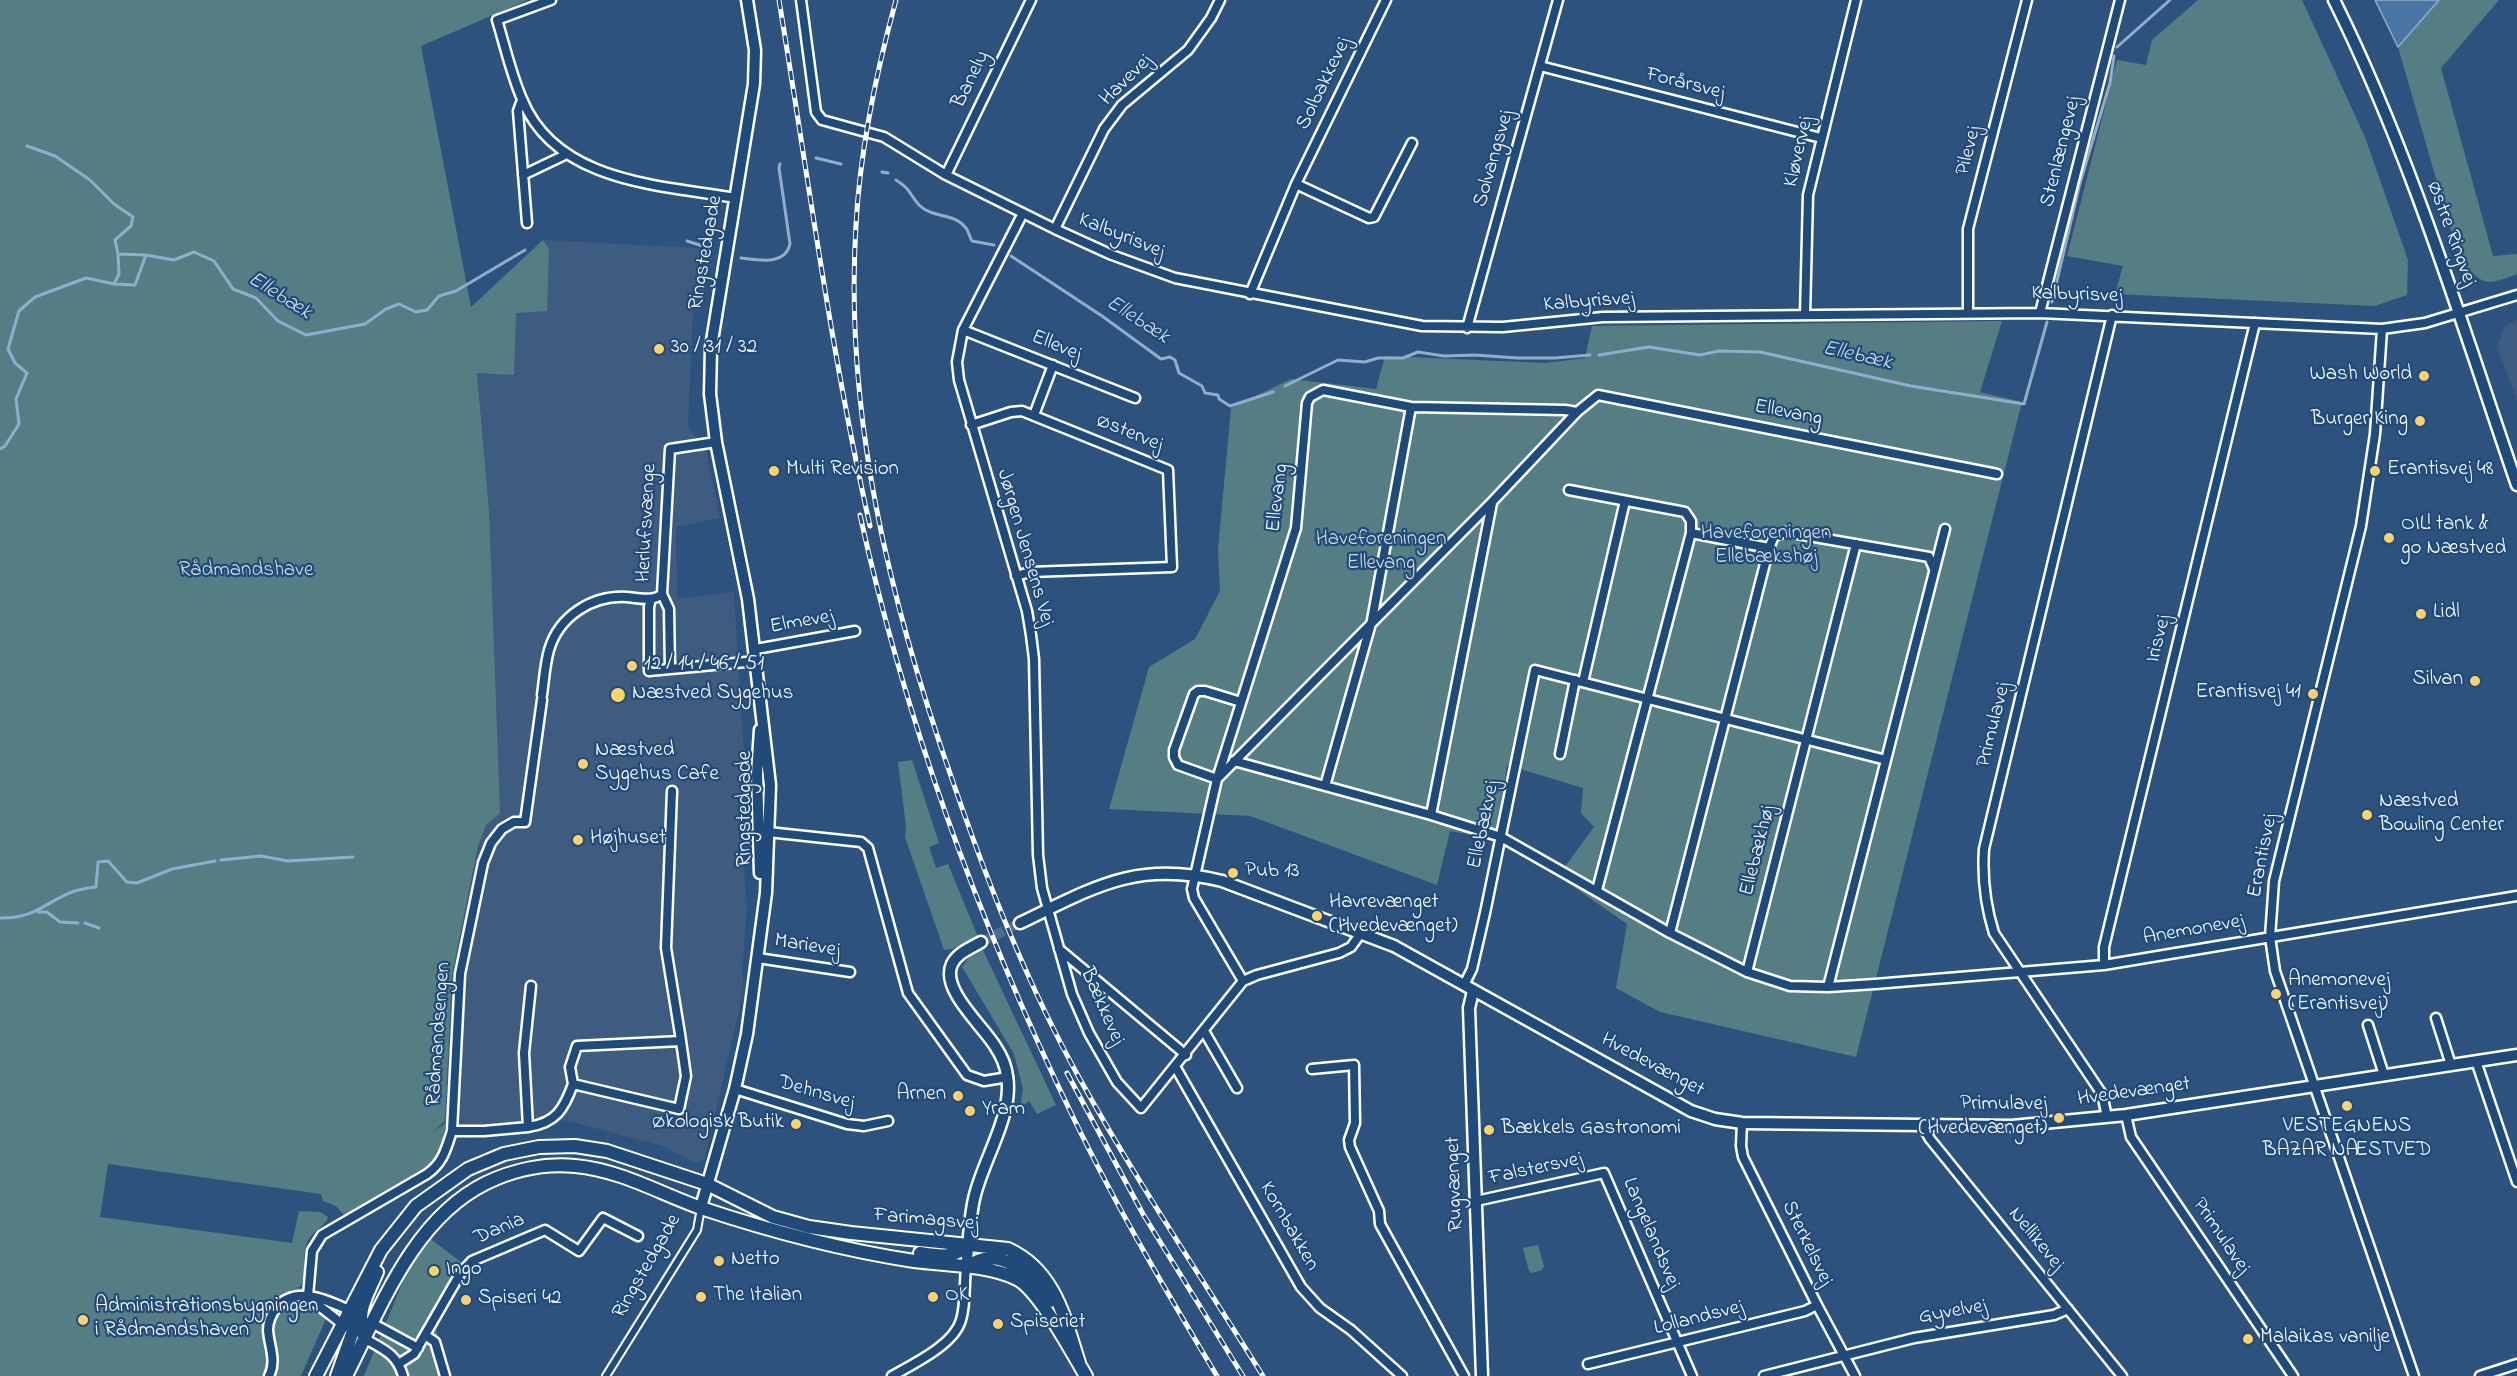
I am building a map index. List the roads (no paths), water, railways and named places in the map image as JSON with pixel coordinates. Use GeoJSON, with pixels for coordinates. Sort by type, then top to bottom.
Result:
{"type":"FeatureCollection","features":[{"type":"Feature","properties":{"kind":"main road","name":"Farimagsvej"},"geometry":{"type":"LineString","coordinates":[[316,1376],[342,1324],[354,1313],[381,1250],[416,1206],[468,1169],[504,1154],[539,1147],[575,1146],[607,1151],[707,1184],[773,1217],[808,1227],[1008,1249],[1025,1257],[1039,1269],[1049,1284],[1063,1314],[1083,1371]]}},
{"type":"Feature","properties":{"kind":"main road","name":"Farimagsvej"},"geometry":{"type":"LineString","coordinates":[[346,1376],[406,1260],[426,1232],[458,1200],[486,1183],[516,1171],[548,1165],[574,1165],[617,1174],[701,1208],[806,1239],[876,1255],[1000,1272],[1020,1281],[1036,1296],[1083,1371]]}},
{"type":"Feature","properties":{"kind":"main road"},"geometry":{"type":"LineString","coordinates":[[842,1246],[856,1245],[945,1256],[959,1252],[969,1244]]}},
{"type":"Feature","properties":{"kind":"main road"},"geometry":{"type":"LineString","coordinates":[[966,1268],[989,1258],[1015,1265],[1034,1280],[1063,1314]]}},
{"type":"Feature","properties":{"kind":"main road"},"geometry":{"type":"LineString","coordinates":[[337,1376],[353,1331],[354,1313]]}},
{"type":"Feature","properties":{"kind":"main road"},"geometry":{"type":"LineString","coordinates":[[354,1313],[365,1339]]}},
{"type":"Feature","properties":{"kind":"street"},"geometry":{"type":"LineString","coordinates":[[551,0],[497,20],[522,100],[542,129],[567,154],[590,168],[616,177],[736,198]]}},
{"type":"Feature","properties":{"kind":"street","name":"Ringstedgade"},"geometry":{"type":"LineString","coordinates":[[606,1376],[697,1230],[707,1184],[735,1089],[747,1034],[766,893],[770,774],[746,588],[716,442],[710,394],[711,347],[755,70],[755,50],[747,0]]}},
{"type":"Feature","properties":{"kind":"street","name":"Kalbyrisvej"},"geometry":{"type":"LineString","coordinates":[[801,0],[816,112],[822,120],[884,137],[946,175],[1055,229],[1112,255],[1175,278],[1422,326],[1503,327],[1603,317],[2040,313],[2382,329],[2425,323],[2517,295]]}},
{"type":"Feature","properties":{"kind":"street","name":"Banely"},"geometry":{"type":"LineString","coordinates":[[946,175],[1031,0]]}},
{"type":"Feature","properties":{"kind":"street","name":"Havevej"},"geometry":{"type":"LineString","coordinates":[[1055,229],[1104,129],[1122,105],[1188,50],[1220,0]]}},
{"type":"Feature","properties":{"kind":"street","name":"Solbakkevej"},"geometry":{"type":"LineString","coordinates":[[1250,294],[1296,184],[1386,0]]}},
{"type":"Feature","properties":{"kind":"street","name":"Solvangsvej"},"geometry":{"type":"LineString","coordinates":[[1467,328],[1558,0]]}},
{"type":"Feature","properties":{"kind":"street","name":"Kløvervej"},"geometry":{"type":"LineString","coordinates":[[1805,315],[1806,211],[1821,138],[1856,0]]}},
{"type":"Feature","properties":{"kind":"street","name":"Pilevej"},"geometry":{"type":"LineString","coordinates":[[1968,313],[1968,229],[2027,0]]}},
{"type":"Feature","properties":{"kind":"street","name":"Stenlængevej"},"geometry":{"type":"LineString","coordinates":[[2040,313],[2120,0]]}},
{"type":"Feature","properties":{"kind":"street","name":"Østre Ringvej"},"geometry":{"type":"LineString","coordinates":[[2334,0],[2354,40],[2394,135],[2517,485]]}},
{"type":"Feature","properties":{"kind":"street","name":"Forårsvej"},"geometry":{"type":"LineString","coordinates":[[1540,66],[1821,138]]}},
{"type":"Feature","properties":{"kind":"street"},"geometry":{"type":"LineString","coordinates":[[522,100],[518,111],[527,223]]}},
{"type":"Feature","properties":{"kind":"street"},"geometry":{"type":"LineString","coordinates":[[1296,184],[1369,218],[1374,217],[1413,143]]}},
{"type":"Feature","properties":{"kind":"street"},"geometry":{"type":"LineString","coordinates":[[523,174],[567,154]]}},
{"type":"Feature","properties":{"kind":"street","name":"Jørgen Jensens Vej"},"geometry":{"type":"LineString","coordinates":[[1023,213],[963,330],[957,362],[959,380],[971,425],[1027,611],[1034,659],[1038,855],[1048,910]]}},
{"type":"Feature","properties":{"kind":"street","name":"Primulavej"},"geometry":{"type":"LineString","coordinates":[[2107,1117],[2102,1094],[2018,973],[1994,933],[1985,903],[1982,877],[1984,849],[2112,315]]}},
{"type":"Feature","properties":{"kind":"street","name":"Irisvej"},"geometry":{"type":"LineString","coordinates":[[2104,965],[2104,947],[2255,323]]}},
{"type":"Feature","properties":{"kind":"street","name":"Erantisvej"},"geometry":{"type":"LineString","coordinates":[[2382,329],[2375,434],[2361,526],[2274,881],[2270,937],[2275,971],[2414,1376]]}},
{"type":"Feature","properties":{"kind":"street","name":"Ellevej"},"geometry":{"type":"LineString","coordinates":[[963,330],[1135,398]]}},
{"type":"Feature","properties":{"kind":"street"},"geometry":{"type":"LineString","coordinates":[[1034,415],[1053,365]]}},
{"type":"Feature","properties":{"kind":"street","name":"Ellevang"},"geometry":{"type":"LineString","coordinates":[[1244,981],[1194,898],[1192,889],[1217,779],[1296,528],[1307,403],[1310,397],[1323,390],[1411,407],[1577,412]]}},
{"type":"Feature","properties":{"kind":"street","name":"Ellevang"},"geometry":{"type":"LineString","coordinates":[[1217,779],[1372,620],[1492,502],[1577,412],[1598,395],[1997,474]]}},
{"type":"Feature","properties":{"kind":"street","name":"Ellevang"},"geometry":{"type":"LineString","coordinates":[[1325,786],[1372,620],[1411,407]]}},
{"type":"Feature","properties":{"kind":"street","name":"Østervej"},"geometry":{"type":"LineString","coordinates":[[971,425],[1011,412],[1022,411],[1168,470],[1172,567],[1030,572],[1016,576]]}},
{"type":"Feature","properties":{"kind":"street","name":"Herlufsvænge"},"geometry":{"type":"LineString","coordinates":[[525,822],[552,642],[572,615],[582,607],[607,598],[651,599],[662,594],[670,449],[716,442]]}},
{"type":"Feature","properties":{"kind":"street"},"geometry":{"type":"LineString","coordinates":[[1569,490],[1685,512],[1690,520],[1690,533],[1597,890]]}},
{"type":"Feature","properties":{"kind":"street"},"geometry":{"type":"LineString","coordinates":[[1560,754],[1625,501]]}},
{"type":"Feature","properties":{"kind":"street"},"geometry":{"type":"LineString","coordinates":[[1431,814],[1492,502]]}},
{"type":"Feature","properties":{"kind":"street"},"geometry":{"type":"LineString","coordinates":[[1234,761],[1431,814],[1501,837],[1670,933],[1747,972],[1790,986],[1828,987],[1945,529]]}},
{"type":"Feature","properties":{"kind":"street"},"geometry":{"type":"LineString","coordinates":[[1670,933],[1774,536],[1786,532],[1929,557],[1934,568]]}},
{"type":"Feature","properties":{"kind":"street"},"geometry":{"type":"LineString","coordinates":[[1690,533],[1769,548]]}},
{"type":"Feature","properties":{"kind":"street","name":"Ellebækhøj"},"geometry":{"type":"LineString","coordinates":[[1747,972],[1856,544]]}},
{"type":"Feature","properties":{"kind":"street"},"geometry":{"type":"LineString","coordinates":[[651,599],[648,671],[670,669],[669,609],[662,594]]}},
{"type":"Feature","properties":{"kind":"street","name":"Elmevej"},"geometry":{"type":"LineString","coordinates":[[670,669],[723,664],[855,632]]}},
{"type":"Feature","properties":{"kind":"street","name":"Ellebækvej"},"geometry":{"type":"LineString","coordinates":[[1469,988],[1535,670],[1579,681]]}},
{"type":"Feature","properties":{"kind":"street"},"geometry":{"type":"LineString","coordinates":[[1579,681],[1886,760]]}},
{"type":"Feature","properties":{"kind":"street"},"geometry":{"type":"LineString","coordinates":[[1217,779],[1178,765],[1174,750],[1194,694],[1198,691],[1241,702]]}},
{"type":"Feature","properties":{"kind":"street"},"geometry":{"type":"LineString","coordinates":[[761,702],[757,774],[761,924]]}},
{"type":"Feature","properties":{"kind":"street"},"geometry":{"type":"LineString","coordinates":[[672,791],[666,948],[681,1041],[686,1076],[679,1109],[573,1084],[570,1067],[577,1046],[681,1041]]}},
{"type":"Feature","properties":{"kind":"street","name":"Rådmandsengen"},"geometry":{"type":"LineString","coordinates":[[308,1296],[312,1251],[322,1235],[439,1166],[452,1131],[460,974],[483,863],[491,843],[502,829],[514,822],[525,822]]}},
{"type":"Feature","properties":{"kind":"street"},"geometry":{"type":"LineString","coordinates":[[768,832],[861,842],[868,848],[908,993],[966,1075],[984,1081],[1008,1077]]}},
{"type":"Feature","properties":{"kind":"street","name":"Hvedevænget"},"geometry":{"type":"LineString","coordinates":[[1020,923],[1121,878],[1141,874],[1194,874],[1221,881],[1394,946],[1691,1111],[1715,1119],[1742,1123],[2012,1126],[2126,1115],[2517,1055]]}},
{"type":"Feature","properties":{"kind":"street","name":"Anemonevej"},"geometry":{"type":"LineString","coordinates":[[1828,987],[2104,965],[2517,896]]}},
{"type":"Feature","properties":{"kind":"street","name":"Bækkevej"},"geometry":{"type":"LineString","coordinates":[[1048,910],[1072,994],[1089,1033],[1117,1082],[1141,1108],[1176,1068]]}},
{"type":"Feature","properties":{"kind":"street"},"geometry":{"type":"LineString","coordinates":[[1176,1068],[1244,981],[1257,975],[1340,953],[1351,947],[1361,933]]}},
{"type":"Feature","properties":{"kind":"street"},"geometry":{"type":"LineString","coordinates":[[892,1376],[927,1357],[958,1328],[962,1315],[973,1201],[981,1171],[997,1134],[1007,1099],[1008,1077],[995,1045],[953,989],[949,976],[952,964],[961,954],[981,942]]}},
{"type":"Feature","properties":{"kind":"street"},"geometry":{"type":"LineString","coordinates":[[1059,949],[1186,1055]]}},
{"type":"Feature","properties":{"kind":"street","name":"Marievej"},"geometry":{"type":"LineString","coordinates":[[758,958],[850,972]]}},
{"type":"Feature","properties":{"kind":"street"},"geometry":{"type":"LineString","coordinates":[[528,1127],[524,1053],[531,986]]}},
{"type":"Feature","properties":{"kind":"street","name":"Rugvænget"},"geometry":{"type":"LineString","coordinates":[[1469,988],[1482,1376]]}},
{"type":"Feature","properties":{"kind":"street"},"geometry":{"type":"LineString","coordinates":[[2436,1018],[2451,1065]]}},
{"type":"Feature","properties":{"kind":"street"},"geometry":{"type":"LineString","coordinates":[[2368,1025],[2384,1075]]}},
{"type":"Feature","properties":{"kind":"street"},"geometry":{"type":"LineString","coordinates":[[1204,1031],[1237,1088]]}},
{"type":"Feature","properties":{"kind":"street"},"geometry":{"type":"LineString","coordinates":[[2476,1061],[2517,1182]]}},
{"type":"Feature","properties":{"kind":"street"},"geometry":{"type":"LineString","coordinates":[[1312,1069],[1354,1065],[1355,1123],[1349,1140],[1350,1147],[1379,1211],[1380,1224],[1464,1376]]}},
{"type":"Feature","properties":{"kind":"street","name":"Kornbakken"},"geometry":{"type":"LineString","coordinates":[[1176,1068],[1301,1287],[1320,1308],[1351,1330],[1402,1376]]}},
{"type":"Feature","properties":{"kind":"street","name":"Rådmandsengen"},"geometry":{"type":"LineString","coordinates":[[452,1131],[484,1131],[546,1123],[557,1116],[564,1107],[573,1084]]}},
{"type":"Feature","properties":{"kind":"street","name":"Dehnsvej"},"geometry":{"type":"LineString","coordinates":[[735,1089],[848,1124],[864,1126],[888,1121]]}},
{"type":"Feature","properties":{"kind":"street","name":"Primulavej"},"geometry":{"type":"LineString","coordinates":[[2126,1115],[2131,1137],[2293,1376]]}},
{"type":"Feature","properties":{"kind":"street","name":"Sterkelsvej"},"geometry":{"type":"LineString","coordinates":[[1742,1123],[1743,1157],[1816,1305],[1855,1376]]}},
{"type":"Feature","properties":{"kind":"street","name":"Nellikevej"},"geometry":{"type":"LineString","coordinates":[[1922,1125],[1930,1139],[2122,1376]]}},
{"type":"Feature","properties":{"kind":"street","name":"Falstersvej"},"geometry":{"type":"LineString","coordinates":[[1476,1202],[1604,1173]]}},
{"type":"Feature","properties":{"kind":"street","name":"Langelandsvej"},"geometry":{"type":"LineString","coordinates":[[1604,1173],[1692,1376]]}},
{"type":"Feature","properties":{"kind":"street","name":"Dania"},"geometry":{"type":"LineString","coordinates":[[400,1363],[414,1354],[460,1274],[472,1261],[546,1230],[579,1251],[603,1218],[638,1236]]}},
{"type":"Feature","properties":{"kind":"street"},"geometry":{"type":"LineString","coordinates":[[269,1376],[273,1356],[268,1330],[269,1320],[273,1311],[287,1298],[298,1295],[338,1305],[418,1348]]}},
{"type":"Feature","properties":{"kind":"street"},"geometry":{"type":"LineString","coordinates":[[308,1296],[342,1324],[385,1350],[400,1363],[404,1376]]}},
{"type":"Feature","properties":{"kind":"street","name":"Lollandsvej"},"geometry":{"type":"LineString","coordinates":[[1588,1364],[1805,1311],[1816,1305]]}},
{"type":"Feature","properties":{"kind":"street","name":"Gyvelvej"},"geometry":{"type":"LineString","coordinates":[[1764,1376],[1914,1338],[2054,1315],[2068,1309]]}},
{"type":"Feature","properties":{"kind":"street"},"geometry":{"type":"LineString","coordinates":[[425,1335],[435,1342],[445,1376]]}},
{"type":"Feature","properties":{"kind":"street"},"geometry":{"type":"LineString","coordinates":[[2480,1376],[2517,1364]]}},
{"type":"Feature","properties":{"kind":"waterway","name":"Ellebæk"},"geometry":{"type":"LineString","coordinates":[[2117,47],[2170,0]]}},
{"type":"Feature","properties":{"kind":"waterway","name":"Ellebæk"},"geometry":{"type":"LineString","coordinates":[[2052,302],[2080,183],[2110,83],[2114,56]]}},
{"type":"Feature","properties":{"kind":"waterway"},"geometry":{"type":"LineString","coordinates":[[27,146],[55,156],[90,180],[114,204],[133,217],[131,226],[115,240],[118,254]]}},
{"type":"Feature","properties":{"kind":"waterway","name":"Ellebæk"},"geometry":{"type":"LineString","coordinates":[[816,158],[841,164]]}},
{"type":"Feature","properties":{"kind":"waterway","name":"Ellebæk"},"geometry":{"type":"LineString","coordinates":[[741,258],[777,259],[783,256],[790,244],[780,164]]}},
{"type":"Feature","properties":{"kind":"waterway","name":"Ellebæk"},"geometry":{"type":"LineString","coordinates":[[882,172],[888,173]]}},
{"type":"Feature","properties":{"kind":"waterway","name":"Ellebæk"},"geometry":{"type":"LineString","coordinates":[[896,180],[925,209],[961,223],[972,241],[994,245]]}},
{"type":"Feature","properties":{"kind":"waterway","name":"Ellebæk"},"geometry":{"type":"LineString","coordinates":[[687,241],[709,248]]}},
{"type":"Feature","properties":{"kind":"waterway","name":"Ellebæk"},"geometry":{"type":"LineString","coordinates":[[0,449],[5,446],[19,424],[16,399],[27,373],[15,363],[8,349],[19,311],[35,297],[86,278],[114,284],[119,274],[118,254],[146,255],[174,260],[194,252],[214,261],[233,289],[256,298],[278,321],[306,335],[365,324],[386,309],[399,304],[416,312],[427,310],[439,296],[456,291],[525,250]]}},
{"type":"Feature","properties":{"kind":"waterway"},"geometry":{"type":"LineString","coordinates":[[114,284],[135,285],[146,255]]}},
{"type":"Feature","properties":{"kind":"waterway","name":"Ellebæk"},"geometry":{"type":"LineString","coordinates":[[1011,256],[1102,316],[1161,359],[1170,357],[1175,360],[1179,373],[1202,386],[1205,393],[1218,395],[1219,399],[1230,406],[1273,392]]}},
{"type":"Feature","properties":{"kind":"waterway","name":"Ellebæk"},"geometry":{"type":"LineString","coordinates":[[1599,355],[1649,347],[1700,355],[1719,351],[1760,352],[1911,386],[2024,404],[2047,322]]}},
{"type":"Feature","properties":{"kind":"waterway","name":"Ellebæk"},"geometry":{"type":"LineString","coordinates":[[1285,386],[1338,360],[1365,362],[1378,358],[1403,358],[1418,352],[1444,356],[1475,355],[1517,358],[1590,355]]}},
{"type":"Feature","properties":{"kind":"waterway"},"geometry":{"type":"LineString","coordinates":[[221,860],[261,856],[288,861],[353,857]]}},
{"type":"Feature","properties":{"kind":"waterway"},"geometry":{"type":"LineString","coordinates":[[0,918],[22,916],[72,892],[96,887],[98,862],[108,861],[127,882],[137,883],[172,869],[215,861]]}},
{"type":"Feature","properties":{"kind":"waterway"},"geometry":{"type":"LineString","coordinates":[[38,912],[47,912],[60,922],[78,923]]}},
{"type":"Feature","properties":{"kind":"waterway"},"geometry":{"type":"LineString","coordinates":[[85,923],[99,928]]}},
{"type":"Feature","properties":{"kind":"tunnel"},"geometry":{"type":"LineString","coordinates":[[981,942],[1020,923]]}},
{"type":"Feature","properties":{"kind":"railway"},"geometry":{"type":"LineString","coordinates":[[779,0],[843,396],[870,526]]}},
{"type":"Feature","properties":{"kind":"railway"},"geometry":{"type":"LineString","coordinates":[[896,0],[876,83],[861,168],[856,225],[854,296],[857,367],[865,438],[876,508],[891,577],[930,715],[980,858],[1026,972],[1081,1081],[1124,1156],[1263,1376]]}},
{"type":"Feature","properties":{"kind":"railway"},"geometry":{"type":"LineString","coordinates":[[860,515],[879,593],[923,747],[977,897],[1007,971],[1039,1045],[1106,1183],[1217,1376]]}},
{"type":"Feature","properties":{"kind":"railway"},"geometry":{"type":"LineString","coordinates":[[1067,1073],[1143,1214],[1243,1376]]}},
{"type":"Feature","properties":{"kind":"place","name":"30 / 31 / 32"},"geometry":{"type":"Point","coordinates":[659,349]}},
{"type":"Feature","properties":{"kind":"place","name":"Wash World"},"geometry":{"type":"Point","coordinates":[2424,376]}},
{"type":"Feature","properties":{"kind":"place","name":"Burger King"},"geometry":{"type":"Point","coordinates":[2420,421]}},
{"type":"Feature","properties":{"kind":"place","name":"Multi Revision"},"geometry":{"type":"Point","coordinates":[774,471]}},
{"type":"Feature","properties":{"kind":"place","name":"Erantisvej 48"},"geometry":{"type":"Point","coordinates":[2375,471]}},
{"type":"Feature","properties":{"kind":"place","name":"OIL! tank & go Næstved"},"geometry":{"type":"Point","coordinates":[2389,538]}},
{"type":"Feature","properties":{"kind":"place","name":"Lidl"},"geometry":{"type":"Point","coordinates":[2421,614]}},
{"type":"Feature","properties":{"kind":"place","name":"12 / 14 / 46 / 51"},"geometry":{"type":"Point","coordinates":[632,666]}},
{"type":"Feature","properties":{"kind":"place","name":"Silvan"},"geometry":{"type":"Point","coordinates":[2475,681]}},
{"type":"Feature","properties":{"kind":"place","name":"Erantisvej 41"},"geometry":{"type":"Point","coordinates":[2313,694]}},
{"type":"Feature","properties":{"kind":"place","name":"Næstved Sygehus"},"geometry":{"type":"Point","coordinates":[618,695]}},
{"type":"Feature","properties":{"kind":"place","name":"Næstved Sygehus Cafe"},"geometry":{"type":"Point","coordinates":[583,764]}},
{"type":"Feature","properties":{"kind":"place","name":"Næstved Bowling Center"},"geometry":{"type":"Point","coordinates":[2367,815]}},
{"type":"Feature","properties":{"kind":"place","name":"Højhuset"},"geometry":{"type":"Point","coordinates":[578,840]}},
{"type":"Feature","properties":{"kind":"place","name":"Pub 13"},"geometry":{"type":"Point","coordinates":[1233,873]}},
{"type":"Feature","properties":{"kind":"place","name":"Havrevænget (Hvedevænget)"},"geometry":{"type":"Point","coordinates":[1317,916]}},
{"type":"Feature","properties":{"kind":"place","name":"Anemonevej (Erantisvej)"},"geometry":{"type":"Point","coordinates":[2276,994]}},
{"type":"Feature","properties":{"kind":"place","name":"Arnen"},"geometry":{"type":"Point","coordinates":[958,1096]}},
{"type":"Feature","properties":{"kind":"place","name":"VESTEGNENS BAZAR NÆSTVED"},"geometry":{"type":"Point","coordinates":[2347,1106]}},
{"type":"Feature","properties":{"kind":"place","name":"Yram"},"geometry":{"type":"Point","coordinates":[970,1111]}},
{"type":"Feature","properties":{"kind":"place","name":"Primulavej (Hvedevænget)"},"geometry":{"type":"Point","coordinates":[2059,1118]}},
{"type":"Feature","properties":{"kind":"place","name":"Økologisk Butik"},"geometry":{"type":"Point","coordinates":[796,1124]}},
{"type":"Feature","properties":{"kind":"place","name":"Bækkels Gastronomi"},"geometry":{"type":"Point","coordinates":[1489,1130]}},
{"type":"Feature","properties":{"kind":"place","name":"Netto"},"geometry":{"type":"Point","coordinates":[719,1261]}},
{"type":"Feature","properties":{"kind":"place","name":"Ingo"},"geometry":{"type":"Point","coordinates":[434,1271]}},
{"type":"Feature","properties":{"kind":"place","name":"The Italian"},"geometry":{"type":"Point","coordinates":[701,1297]}},
{"type":"Feature","properties":{"kind":"place","name":"OK"},"geometry":{"type":"Point","coordinates":[933,1297]}},
{"type":"Feature","properties":{"kind":"place","name":"Spiseri 42"},"geometry":{"type":"Point","coordinates":[466,1300]}},
{"type":"Feature","properties":{"kind":"place","name":"Administrationsbygningen i Rådmandshaven"},"geometry":{"type":"Point","coordinates":[83,1320]}},
{"type":"Feature","properties":{"kind":"place","name":"Spiseriet"},"geometry":{"type":"Point","coordinates":[998,1324]}},
{"type":"Feature","properties":{"kind":"place","name":"Malaikas vanilje"},"geometry":{"type":"Point","coordinates":[2248,1339]}},
{"type":"Feature","properties":{"kind":"park label","name":"Haveforeningen Ellebækshøj"},"geometry":{"type":"Point","coordinates":[1766,547]}},
{"type":"Feature","properties":{"kind":"park label","name":"Haveforeningen Ellevang"},"geometry":{"type":"Point","coordinates":[1381,553]}},
{"type":"Feature","properties":{"kind":"park label","name":"Rådmandshave"},"geometry":{"type":"Point","coordinates":[246,572]}}]}
